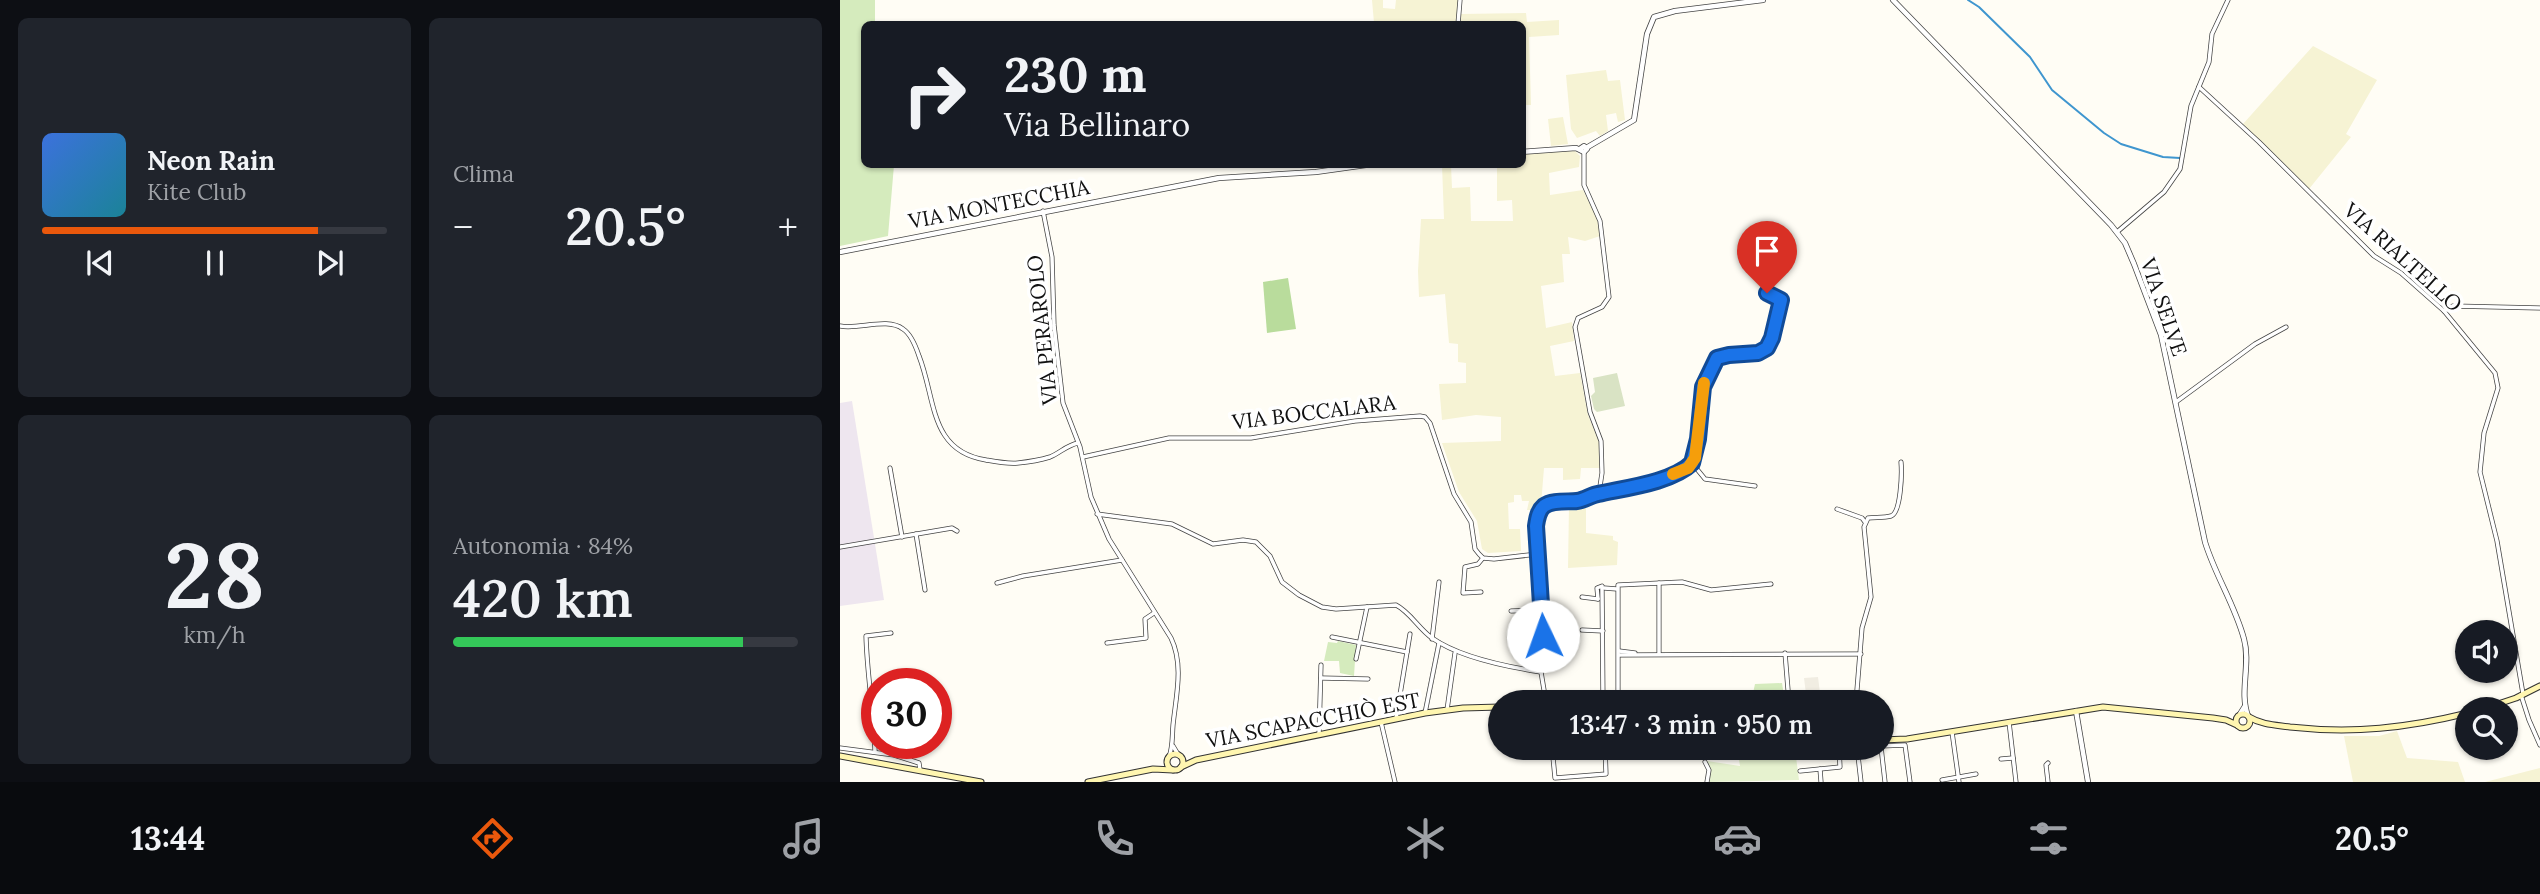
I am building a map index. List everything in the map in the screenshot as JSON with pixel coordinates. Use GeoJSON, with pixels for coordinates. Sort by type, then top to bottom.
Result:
{"type":"FeatureCollection","features":[{"type":"Feature","properties":{"kind":"main road"},"geometry":{"type":"LineString","coordinates":[[2516,697],[2540,686]]}},
{"type":"Feature","properties":{"kind":"main road","name":"VIA SCAPACCHIÒ EST"},"geometry":{"type":"LineString","coordinates":[[1088,782],[1153,769],[1173,770],[1196,760],[1425,713],[1488,707]]}},
{"type":"Feature","properties":{"kind":"main road"},"geometry":{"type":"LineString","coordinates":[[1894,743],[2076,710],[2115,707],[2226,720],[2241,728],[2263,724],[2330,732],[2364,731],[2455,715]]}},
{"type":"Feature","properties":{"kind":"main road"},"geometry":{"type":"LineString","coordinates":[[2236,725],[2239,715]]}},
{"type":"Feature","properties":{"kind":"main road"},"geometry":{"type":"LineString","coordinates":[[2226,720],[2239,715],[2263,724]]}},
{"type":"Feature","properties":{"kind":"main road"},"geometry":{"type":"LineString","coordinates":[[2247,727],[2249,717]]}},
{"type":"Feature","properties":{"kind":"main road","name":"VIA SCAPACCHIÒ EST"},"geometry":{"type":"LineString","coordinates":[[1153,769],[1172,755],[1196,760]]}},
{"type":"Feature","properties":{"kind":"main road"},"geometry":{"type":"LineString","coordinates":[[840,756],[981,782]]}},
{"type":"Feature","properties":{"kind":"main road","name":"VIA SCAPACCHIÒ EST"},"geometry":{"type":"LineString","coordinates":[[1180,756],[1183,763],[1181,767]]}},
{"type":"Feature","properties":{"kind":"main road"},"geometry":{"type":"LineString","coordinates":[[1168,758],[1168,765],[1173,770]]}},
{"type":"Feature","properties":{"kind":"street"},"geometry":{"type":"LineString","coordinates":[[1458,21],[1460,0]]}},
{"type":"Feature","properties":{"kind":"street"},"geometry":{"type":"LineString","coordinates":[[1526,152],[1584,150],[1634,120],[1647,34],[1654,17],[1675,11],[1763,0]]}},
{"type":"Feature","properties":{"kind":"street","name":"VIA SELVE"},"geometry":{"type":"LineString","coordinates":[[1893,0],[2117,232],[2134,264],[2157,324],[2205,542],[2245,642],[2245,705],[2249,717]]}},
{"type":"Feature","properties":{"kind":"street"},"geometry":{"type":"LineString","coordinates":[[2117,232],[2164,191],[2176,176],[2182,162],[2188,117],[2209,62],[2212,34],[2228,0]]}},
{"type":"Feature","properties":{"kind":"street","name":"VIA RIALTELLO"},"geometry":{"type":"LineString","coordinates":[[2199,87],[2259,142],[2374,256],[2401,273],[2444,311],[2495,373],[2498,379],[2494,403],[2484,433],[2480,472],[2497,541],[2522,695],[2540,745]]}},
{"type":"Feature","properties":{"kind":"street"},"geometry":{"type":"LineString","coordinates":[[1584,150],[1584,185],[1600,221],[1610,292],[1608,301],[1602,307],[1578,318],[1575,327],[1590,412],[1601,440],[1602,473],[1599,493]]}},
{"type":"Feature","properties":{"kind":"street","name":"VIA MONTECCHIA"},"geometry":{"type":"LineString","coordinates":[[840,252],[1219,178],[1344,168]]}},
{"type":"Feature","properties":{"kind":"street","name":"VIA PERAROLO"},"geometry":{"type":"LineString","coordinates":[[1043,211],[1052,257],[1054,325],[1063,403],[1083,457],[1091,497],[1097,514],[1122,560],[1171,638],[1177,655],[1172,744],[1168,758]]}},
{"type":"Feature","properties":{"kind":"street"},"geometry":{"type":"LineString","coordinates":[[1544,690],[1541,672],[1536,522],[1544,506],[1642,485],[1679,472],[1692,463],[1698,439],[1703,387],[1717,358],[1758,353],[1767,348],[1772,338],[1781,300],[1767,293],[1761,275]]}},
{"type":"Feature","properties":{"kind":"street"},"geometry":{"type":"LineString","coordinates":[[2444,311],[2453,306],[2540,308]]}},
{"type":"Feature","properties":{"kind":"street"},"geometry":{"type":"LineString","coordinates":[[840,326],[858,328],[892,324],[904,329],[921,362],[938,425],[954,447],[965,455],[1003,463],[1021,463],[1048,457],[1078,443]]}},
{"type":"Feature","properties":{"kind":"street"},"geometry":{"type":"LineString","coordinates":[[2176,402],[2255,344],[2286,327]]}},
{"type":"Feature","properties":{"kind":"street","name":"VIA BOCCALARA"},"geometry":{"type":"LineString","coordinates":[[1083,457],[1174,438],[1251,438],[1355,421],[1425,417],[1430,423],[1454,494],[1471,522],[1475,549],[1483,558]]}},
{"type":"Feature","properties":{"kind":"street"},"geometry":{"type":"LineString","coordinates":[[1857,690],[1863,624],[1871,597],[1864,544],[1865,522],[1868,518],[1893,516],[1897,512],[1902,479],[1901,462]]}},
{"type":"Feature","properties":{"kind":"street"},"geometry":{"type":"LineString","coordinates":[[1692,463],[1705,479],[1755,486]]}},
{"type":"Feature","properties":{"kind":"street"},"geometry":{"type":"LineString","coordinates":[[890,468],[902,537]]}},
{"type":"Feature","properties":{"kind":"street"},"geometry":{"type":"LineString","coordinates":[[1837,509],[1862,518],[1865,522]]}},
{"type":"Feature","properties":{"kind":"street"},"geometry":{"type":"LineString","coordinates":[[1097,514],[1172,524],[1213,544],[1243,540],[1256,542],[1270,556],[1282,582],[1316,605],[1336,609],[1399,606],[1432,639],[1455,653],[1541,672]]}},
{"type":"Feature","properties":{"kind":"street"},"geometry":{"type":"LineString","coordinates":[[840,547],[952,527],[957,531]]}},
{"type":"Feature","properties":{"kind":"street"},"geometry":{"type":"LineString","coordinates":[[916,534],[925,590]]}},
{"type":"Feature","properties":{"kind":"street"},"geometry":{"type":"LineString","coordinates":[[1481,592],[1462,593],[1465,567],[1478,564],[1483,558],[1538,554]]}},
{"type":"Feature","properties":{"kind":"street"},"geometry":{"type":"LineString","coordinates":[[996,583],[1122,560]]}},
{"type":"Feature","properties":{"kind":"street"},"geometry":{"type":"LineString","coordinates":[[1432,639],[1439,582]]}},
{"type":"Feature","properties":{"kind":"street"},"geometry":{"type":"LineString","coordinates":[[1618,690],[1617,586],[1682,582],[1711,590],[1771,584]]}},
{"type":"Feature","properties":{"kind":"street"},"geometry":{"type":"LineString","coordinates":[[1659,583],[1659,654]]}},
{"type":"Feature","properties":{"kind":"street"},"geometry":{"type":"LineString","coordinates":[[1598,599],[1598,587],[1617,589]]}},
{"type":"Feature","properties":{"kind":"street"},"geometry":{"type":"LineString","coordinates":[[1603,690],[1604,588]]}},
{"type":"Feature","properties":{"kind":"street"},"geometry":{"type":"LineString","coordinates":[[1582,597],[1604,599]]}},
{"type":"Feature","properties":{"kind":"street"},"geometry":{"type":"LineString","coordinates":[[1356,659],[1367,607]]}},
{"type":"Feature","properties":{"kind":"street"},"geometry":{"type":"LineString","coordinates":[[1511,611],[1541,610]]}},
{"type":"Feature","properties":{"kind":"street"},"geometry":{"type":"LineString","coordinates":[[1107,643],[1146,638],[1145,619],[1154,613]]}},
{"type":"Feature","properties":{"kind":"street"},"geometry":{"type":"LineString","coordinates":[[1581,630],[1604,631]]}},
{"type":"Feature","properties":{"kind":"street"},"geometry":{"type":"LineString","coordinates":[[866,668],[866,636],[891,634]]}},
{"type":"Feature","properties":{"kind":"street"},"geometry":{"type":"LineString","coordinates":[[1396,719],[1410,634]]}},
{"type":"Feature","properties":{"kind":"street"},"geometry":{"type":"LineString","coordinates":[[1332,637],[1407,652]]}},
{"type":"Feature","properties":{"kind":"street"},"geometry":{"type":"LineString","coordinates":[[1425,713],[1439,643]]}},
{"type":"Feature","properties":{"kind":"street"},"geometry":{"type":"LineString","coordinates":[[1447,709],[1455,653]]}},
{"type":"Feature","properties":{"kind":"street"},"geometry":{"type":"LineString","coordinates":[[1619,653],[1861,654]]}},
{"type":"Feature","properties":{"kind":"street"},"geometry":{"type":"LineString","coordinates":[[1619,653],[1637,654]]}},
{"type":"Feature","properties":{"kind":"street"},"geometry":{"type":"LineString","coordinates":[[1785,653],[1788,690]]}},
{"type":"Feature","properties":{"kind":"street"},"geometry":{"type":"LineString","coordinates":[[1619,662],[1625,655]]}},
{"type":"Feature","properties":{"kind":"street"},"geometry":{"type":"LineString","coordinates":[[1319,735],[1321,665]]}},
{"type":"Feature","properties":{"kind":"street"},"geometry":{"type":"LineString","coordinates":[[1321,678],[1368,678]]}},
{"type":"Feature","properties":{"kind":"street","name":"VIA SELVE"},"geometry":{"type":"LineString","coordinates":[[2239,715],[2245,705]]}},
{"type":"Feature","properties":{"kind":"street"},"geometry":{"type":"LineString","coordinates":[[2076,710],[2088,782]]}},
{"type":"Feature","properties":{"kind":"street"},"geometry":{"type":"LineString","coordinates":[[1381,722],[1395,782]]}},
{"type":"Feature","properties":{"kind":"street"},"geometry":{"type":"LineString","coordinates":[[2009,722],[2016,782]]}},
{"type":"Feature","properties":{"kind":"street"},"geometry":{"type":"LineString","coordinates":[[1952,732],[1959,780]]}},
{"type":"Feature","properties":{"kind":"street"},"geometry":{"type":"LineString","coordinates":[[1894,743],[1905,745],[1910,782]]}},
{"type":"Feature","properties":{"kind":"street"},"geometry":{"type":"LineString","coordinates":[[1172,744],[1180,756]]}},
{"type":"Feature","properties":{"kind":"street"},"geometry":{"type":"LineString","coordinates":[[840,748],[861,750]]}},
{"type":"Feature","properties":{"kind":"street"},"geometry":{"type":"LineString","coordinates":[[2001,759],[2013,758]]}},
{"type":"Feature","properties":{"kind":"street"},"geometry":{"type":"LineString","coordinates":[[910,759],[919,763],[920,770]]}},
{"type":"Feature","properties":{"kind":"street"},"geometry":{"type":"LineString","coordinates":[[1553,760],[1555,778],[1606,774],[1605,760]]}},
{"type":"Feature","properties":{"kind":"street"},"geometry":{"type":"LineString","coordinates":[[1800,771],[1840,767],[1840,760]]}},
{"type":"Feature","properties":{"kind":"street"},"geometry":{"type":"LineString","coordinates":[[1858,760],[1861,782]]}},
{"type":"Feature","properties":{"kind":"street"},"geometry":{"type":"LineString","coordinates":[[1882,760],[1885,782]]}},
{"type":"Feature","properties":{"kind":"street"},"geometry":{"type":"LineString","coordinates":[[1704,762],[1709,770],[1707,782]]}},
{"type":"Feature","properties":{"kind":"street"},"geometry":{"type":"LineString","coordinates":[[2048,763],[2048,782]]}},
{"type":"Feature","properties":{"kind":"street"},"geometry":{"type":"LineString","coordinates":[[1820,769],[1821,782]]}},
{"type":"Feature","properties":{"kind":"street"},"geometry":{"type":"LineString","coordinates":[[1942,780],[1959,780],[1976,774]]}},
{"type":"Feature","properties":{"kind":"shaded area"},"geometry":{"type":"Polygon","coordinates":[[[1372,0],[1383,0],[1383,8],[1395,9],[1396,0],[1458,0],[1456,21],[1374,21],[1372,0]]]}},
{"type":"Feature","properties":{"kind":"shaded area"},"geometry":{"type":"Polygon","coordinates":[[[1526,13],[1527,22],[1559,20],[1559,35],[1529,37],[1531,105],[1526,105],[1526,21],[1460,21],[1461,14],[1526,13]]]}},
{"type":"Feature","properties":{"kind":"shaded area"},"geometry":{"type":"Polygon","coordinates":[[[2313,46],[2377,80],[2346,134],[2351,137],[2309,189],[2243,124],[2313,46]]]}},
{"type":"Feature","properties":{"kind":"shaded area"},"geometry":{"type":"Polygon","coordinates":[[[1606,70],[1608,81],[1620,80],[1625,120],[1618,122],[1616,113],[1606,115],[1608,131],[1600,136],[1596,131],[1577,138],[1571,129],[1566,75],[1606,70]]]}},
{"type":"Feature","properties":{"kind":"shaded area"},"geometry":{"type":"Polygon","coordinates":[[[1563,117],[1568,144],[1551,146],[1548,119],[1563,117]]]}},
{"type":"Feature","properties":{"kind":"shaded area"},"geometry":{"type":"Polygon","coordinates":[[[1575,151],[1580,156],[1579,167],[1549,173],[1550,195],[1583,190],[1597,217],[1600,236],[1585,241],[1568,237],[1570,254],[1562,254],[1564,282],[1541,286],[1546,328],[1572,322],[1574,341],[1550,346],[1555,376],[1580,373],[1588,415],[1599,442],[1600,468],[1581,468],[1580,479],[1563,480],[1563,468],[1544,468],[1541,505],[1538,510],[1527,510],[1529,501],[1522,501],[1521,495],[1514,495],[1514,502],[1508,503],[1509,529],[1520,529],[1521,551],[1488,553],[1482,549],[1477,521],[1459,492],[1442,443],[1501,441],[1501,417],[1476,415],[1442,420],[1439,384],[1466,383],[1466,363],[1458,362],[1458,344],[1449,343],[1445,294],[1419,297],[1421,219],[1444,219],[1442,168],[1451,168],[1452,188],[1470,187],[1471,221],[1513,221],[1512,200],[1497,201],[1497,168],[1526,168],[1526,153],[1575,151]]]}},
{"type":"Feature","properties":{"kind":"shaded area"},"geometry":{"type":"Polygon","coordinates":[[[852,401],[884,600],[840,606],[840,403],[852,401]]]}},
{"type":"Feature","properties":{"kind":"shaded area"},"geometry":{"type":"Polygon","coordinates":[[[1586,504],[1586,533],[1613,536],[1613,540],[1618,542],[1617,565],[1568,568],[1569,506],[1586,504]]]}},
{"type":"Feature","properties":{"kind":"shaded area"},"geometry":{"type":"Polygon","coordinates":[[[1818,677],[1820,690],[1806,690],[1804,678],[1818,677]]]}},
{"type":"Feature","properties":{"kind":"shaded area"},"geometry":{"type":"Polygon","coordinates":[[[2397,731],[2407,758],[2458,762],[2465,782],[2353,782],[2344,736],[2379,736],[2397,731]]]}},
{"type":"Feature","properties":{"kind":"shaded area"},"geometry":{"type":"Polygon","coordinates":[[[2540,768],[2540,782],[2485,782],[2540,768]]]}},
{"type":"Feature","properties":{"kind":"green space"},"geometry":{"type":"Polygon","coordinates":[[[840,0],[875,0],[875,21],[861,21],[861,168],[894,168],[888,236],[840,246],[840,0]]]}},
{"type":"Feature","properties":{"kind":"green space"},"geometry":{"type":"Polygon","coordinates":[[[1288,278],[1296,329],[1267,333],[1263,282],[1288,278]]]}},
{"type":"Feature","properties":{"kind":"green space"},"geometry":{"type":"Polygon","coordinates":[[[1617,373],[1625,406],[1597,412],[1591,396],[1595,392],[1593,378],[1617,373]]]}},
{"type":"Feature","properties":{"kind":"green space"},"geometry":{"type":"Polygon","coordinates":[[[1328,642],[1356,645],[1354,676],[1340,673],[1339,661],[1324,661],[1328,642]]]}},
{"type":"Feature","properties":{"kind":"green space"},"geometry":{"type":"Polygon","coordinates":[[[1782,683],[1783,690],[1754,690],[1755,684],[1782,683]]]}},
{"type":"Feature","properties":{"kind":"green space"},"geometry":{"type":"Polygon","coordinates":[[[1739,760],[1796,760],[1799,780],[1709,782],[1711,771],[1707,761],[1740,766],[1739,760]]]}},
{"type":"Feature","properties":{"kind":"waterway"},"geometry":{"type":"LineString","coordinates":[[1968,0],[1979,7],[2030,57],[2052,90],[2104,133],[2121,144],[2163,157],[2180,158]]}},
{"type":"Feature","properties":{"kind":"slow traffic"},"geometry":{"type":"LineString","coordinates":[[1673,474],[1688,468],[1695,458],[1704,383]]}},
{"type":"Feature","properties":{"kind":"route"},"geometry":{"type":"LineString","coordinates":[[1543,636],[1536,526],[1539,513],[1544,506],[1552,503],[1590,498],[1599,493],[1642,485],[1688,468],[1695,458],[1703,387],[1717,358],[1758,353],[1767,348],[1772,338],[1781,300],[1767,293]]}}]}
